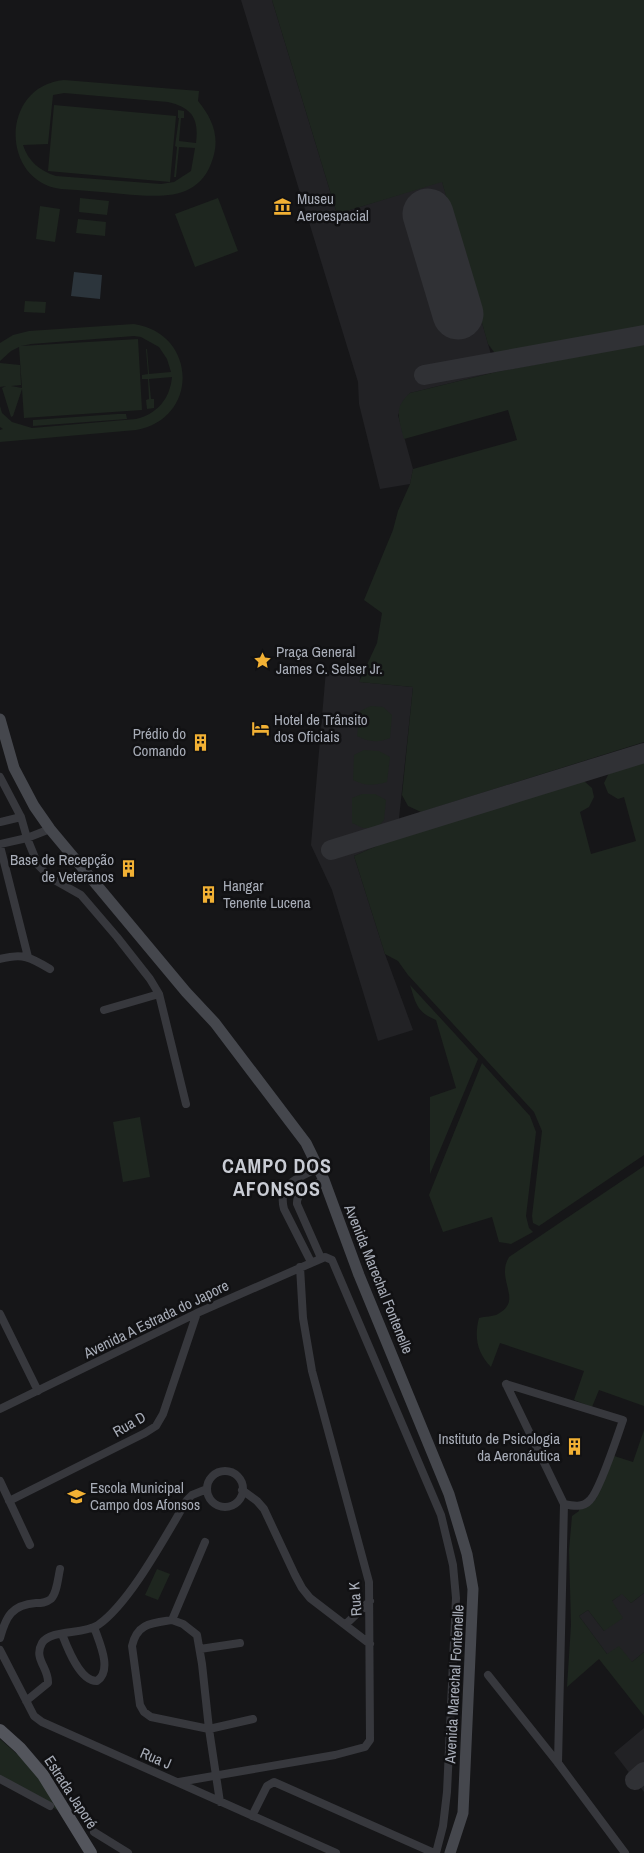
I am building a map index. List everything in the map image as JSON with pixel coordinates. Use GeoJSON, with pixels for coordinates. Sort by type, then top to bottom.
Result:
{"type":"FeatureCollection","features":[{"type":"Feature","properties":{"kind":"main road","name":"Avenida Marechal Fontenelle"},"geometry":{"type":"LineString","coordinates":[[0,719],[14,768],[34,806],[50,829],[186,992],[215,1023],[306,1143],[324,1180],[359,1275],[450,1494],[459,1522],[471,1573],[473,1608],[463,1813],[450,1853]]}},
{"type":"Feature","properties":{"kind":"main road","name":"Estrada Japoré"},"geometry":{"type":"LineString","coordinates":[[0,1730],[20,1748],[43,1775],[91,1853]]}},
{"type":"Feature","properties":{"kind":"street"},"geometry":{"type":"LineString","coordinates":[[0,777],[21,817],[38,865],[51,878],[81,895],[117,937],[150,979],[159,994],[186,1104]]}},
{"type":"Feature","properties":{"kind":"street"},"geometry":{"type":"LineString","coordinates":[[0,822],[21,817]]}},
{"type":"Feature","properties":{"kind":"street"},"geometry":{"type":"LineString","coordinates":[[28,957],[0,845],[27,838],[50,829]]}},
{"type":"Feature","properties":{"kind":"street"},"geometry":{"type":"LineString","coordinates":[[0,959],[14,955],[28,957],[50,969]]}},
{"type":"Feature","properties":{"kind":"street"},"geometry":{"type":"LineString","coordinates":[[104,1010],[159,994]]}},
{"type":"Feature","properties":{"kind":"street"},"geometry":{"type":"LineString","coordinates":[[311,1262],[284,1209],[282,1201],[290,1182],[318,1168]]}},
{"type":"Feature","properties":{"kind":"street"},"geometry":{"type":"LineString","coordinates":[[252,1816],[267,1786],[274,1782],[435,1853],[443,1826],[447,1792],[456,1605],[453,1565],[441,1514],[332,1260],[323,1257],[297,1204],[297,1198],[300,1193],[324,1180]]}},
{"type":"Feature","properties":{"kind":"street"},"geometry":{"type":"LineString","coordinates":[[283,1195],[297,1198]]}},
{"type":"Feature","properties":{"kind":"street"},"geometry":{"type":"LineString","coordinates":[[300,1240],[311,1234]]}},
{"type":"Feature","properties":{"kind":"street","name":"Avenida A Estrada do Japore"},"geometry":{"type":"LineString","coordinates":[[0,1409],[197,1313],[323,1257]]}},
{"type":"Feature","properties":{"kind":"street","name":"Rua K"},"geometry":{"type":"LineString","coordinates":[[179,1782],[325,1756],[365,1747],[369,1744],[371,1733],[369,1582],[311,1363],[303,1318],[300,1267]]}},
{"type":"Feature","properties":{"kind":"street","name":"Rua D"},"geometry":{"type":"LineString","coordinates":[[9,1501],[156,1426],[168,1403],[197,1313]]}},
{"type":"Feature","properties":{"kind":"street"},"geometry":{"type":"LineString","coordinates":[[0,1314],[38,1391]]}},
{"type":"Feature","properties":{"kind":"street"},"geometry":{"type":"LineString","coordinates":[[558,1763],[564,1504],[506,1384],[623,1420],[599,1483],[590,1500],[579,1506],[564,1504]]}},
{"type":"Feature","properties":{"kind":"street"},"geometry":{"type":"LineString","coordinates":[[222,1471],[231,1472],[238,1476],[242,1484],[239,1500],[226,1507],[219,1506],[213,1502],[208,1496],[207,1489],[209,1481],[214,1474],[222,1471]]}},
{"type":"Feature","properties":{"kind":"street"},"geometry":{"type":"LineString","coordinates":[[0,1481],[30,1545]]}},
{"type":"Feature","properties":{"kind":"street"},"geometry":{"type":"LineString","coordinates":[[26,1701],[48,1683],[39,1659],[41,1645],[48,1637],[94,1627],[119,1605],[135,1584],[187,1500],[192,1494],[207,1489]]}},
{"type":"Feature","properties":{"kind":"street"},"geometry":{"type":"LineString","coordinates":[[242,1490],[264,1509],[295,1575],[310,1598],[370,1644]]}},
{"type":"Feature","properties":{"kind":"street"},"geometry":{"type":"LineString","coordinates":[[172,1620],[205,1542]]}},
{"type":"Feature","properties":{"kind":"street"},"geometry":{"type":"LineString","coordinates":[[0,1638],[12,1610],[26,1604],[43,1603],[53,1597],[60,1569]]}},
{"type":"Feature","properties":{"kind":"street"},"geometry":{"type":"LineString","coordinates":[[345,1625],[370,1601]]}},
{"type":"Feature","properties":{"kind":"street"},"geometry":{"type":"LineString","coordinates":[[220,1802],[209,1729],[200,1648],[197,1635],[191,1629],[172,1620],[145,1626],[139,1630],[133,1639],[132,1646],[140,1705],[144,1712],[151,1717],[209,1729],[253,1719]]}},
{"type":"Feature","properties":{"kind":"street"},"geometry":{"type":"LineString","coordinates":[[62,1634],[69,1651],[84,1676],[94,1681],[100,1678],[105,1669],[105,1663],[94,1627]]}},
{"type":"Feature","properties":{"kind":"street"},"geometry":{"type":"LineString","coordinates":[[200,1648],[240,1643]]}},
{"type":"Feature","properties":{"kind":"street","name":"Rua J"},"geometry":{"type":"LineString","coordinates":[[0,1650],[34,1716],[49,1726],[336,1853]]}},
{"type":"Feature","properties":{"kind":"street"},"geometry":{"type":"LineString","coordinates":[[488,1675],[626,1853]]}},
{"type":"Feature","properties":{"kind":"street"},"geometry":{"type":"LineString","coordinates":[[0,1779],[50,1806]]}},
{"type":"Feature","properties":{"kind":"street"},"geometry":{"type":"LineString","coordinates":[[94,1832],[128,1853]]}},
{"type":"Feature","properties":{"kind":"shaded area"},"geometry":{"type":"Polygon","coordinates":[[[241,0],[272,0],[337,214],[442,181],[496,372],[410,393],[398,415],[413,469],[410,484],[380,489],[359,404],[358,382],[241,0]]]}},
{"type":"Feature","properties":{"kind":"shaded area"},"geometry":{"type":"Polygon","coordinates":[[[272,0],[644,0],[644,326],[500,355],[494,352],[488,344],[442,182],[337,214],[272,0]]]}},
{"type":"Feature","properties":{"kind":"shaded area"},"geometry":{"type":"Polygon","coordinates":[[[64,80],[199,91],[198,101],[211,121],[216,142],[213,158],[207,172],[199,183],[188,190],[164,196],[61,189],[41,182],[27,169],[18,153],[16,134],[19,115],[28,98],[43,86],[64,80]],[[64,93],[53,95],[48,144],[23,145],[35,165],[56,176],[161,184],[174,182],[191,171],[195,148],[179,147],[176,177],[174,177],[178,110],[184,111],[184,118],[181,118],[179,141],[196,143],[197,135],[195,121],[189,111],[177,104],[64,93]]]}},
{"type":"Feature","properties":{"kind":"shaded area"},"geometry":{"type":"Polygon","coordinates":[[[54,105],[176,116],[170,182],[48,171],[54,105]]]}},
{"type":"Feature","properties":{"kind":"shaded area"},"geometry":{"type":"Polygon","coordinates":[[[80,198],[109,201],[107,215],[79,212],[80,198]]]}},
{"type":"Feature","properties":{"kind":"shaded area"},"geometry":{"type":"Polygon","coordinates":[[[218,198],[238,251],[195,267],[175,214],[218,198]]]}},
{"type":"Feature","properties":{"kind":"shaded area"},"geometry":{"type":"Polygon","coordinates":[[[40,206],[60,209],[55,242],[36,239],[40,206]]]}},
{"type":"Feature","properties":{"kind":"shaded area"},"geometry":{"type":"Polygon","coordinates":[[[78,219],[106,222],[105,236],[76,233],[78,219]]]}},
{"type":"Feature","properties":{"kind":"shaded area"},"geometry":{"type":"Polygon","coordinates":[[[74,272],[102,275],[100,299],[71,296],[74,272]]]}},
{"type":"Feature","properties":{"kind":"shaded area"},"geometry":{"type":"Polygon","coordinates":[[[25,301],[46,302],[45,313],[24,312],[25,301]]]}},
{"type":"Feature","properties":{"kind":"shaded area"},"geometry":{"type":"Polygon","coordinates":[[[134,324],[155,331],[170,343],[179,359],[183,377],[180,394],[171,410],[157,423],[136,430],[0,442],[0,430],[3,429],[0,427],[0,406],[2,413],[12,422],[32,428],[136,419],[156,409],[165,399],[172,377],[149,379],[151,399],[154,399],[154,408],[147,409],[146,400],[149,399],[148,379],[142,379],[142,375],[148,374],[146,349],[149,374],[171,372],[167,359],[159,347],[141,337],[134,336],[21,346],[138,339],[142,410],[24,418],[22,389],[11,417],[2,388],[6,386],[0,387],[0,363],[20,365],[21,385],[11,386],[22,388],[19,347],[11,351],[0,361],[0,343],[13,335],[29,331],[134,324]]]}},
{"type":"Feature","properties":{"kind":"shaded area"},"geometry":{"type":"Polygon","coordinates":[[[644,344],[644,742],[421,812],[408,806],[402,795],[413,687],[359,682],[377,643],[382,613],[364,600],[393,530],[398,511],[410,484],[413,469],[517,440],[508,410],[404,439],[399,414],[401,404],[410,393],[496,372],[644,344]]]}},
{"type":"Feature","properties":{"kind":"shaded area"},"geometry":{"type":"Polygon","coordinates":[[[126,414],[127,419],[33,426],[33,420],[126,414]]]}},
{"type":"Feature","properties":{"kind":"shaded area"},"geometry":{"type":"Polygon","coordinates":[[[326,670],[360,673],[360,682],[413,687],[397,837],[354,856],[385,954],[413,1030],[378,1041],[332,890],[311,845],[326,670]]]}},
{"type":"Feature","properties":{"kind":"shaded area"},"geometry":{"type":"Polygon","coordinates":[[[371,706],[383,707],[392,715],[390,738],[373,741],[357,736],[360,711],[371,706]]]}},
{"type":"Feature","properties":{"kind":"shaded area"},"geometry":{"type":"Polygon","coordinates":[[[364,750],[379,751],[390,757],[387,782],[370,785],[353,780],[354,755],[364,750]]]}},
{"type":"Feature","properties":{"kind":"shaded area"},"geometry":{"type":"Polygon","coordinates":[[[644,762],[644,1155],[539,1226],[533,1223],[532,1216],[542,1131],[534,1112],[408,975],[398,961],[385,954],[354,856],[397,837],[584,781],[592,788],[594,797],[589,807],[580,812],[591,854],[636,841],[624,797],[618,799],[608,793],[604,783],[609,773],[644,762]]]}},
{"type":"Feature","properties":{"kind":"shaded area"},"geometry":{"type":"Polygon","coordinates":[[[362,794],[375,794],[386,800],[384,820],[377,828],[363,828],[352,823],[352,798],[362,794]]]}},
{"type":"Feature","properties":{"kind":"shaded area"},"geometry":{"type":"Polygon","coordinates":[[[410,985],[478,1059],[430,1174],[430,1097],[456,1088],[436,1020],[425,1014],[418,1007],[410,985]]]}},
{"type":"Feature","properties":{"kind":"shaded area"},"geometry":{"type":"Polygon","coordinates":[[[482,1063],[530,1116],[536,1132],[526,1216],[529,1228],[533,1232],[511,1244],[499,1242],[492,1217],[443,1232],[429,1195],[482,1063]]]}},
{"type":"Feature","properties":{"kind":"shaded area"},"geometry":{"type":"Polygon","coordinates":[[[140,1117],[150,1177],[123,1182],[113,1122],[140,1117]]]}},
{"type":"Feature","properties":{"kind":"shaded area"},"geometry":{"type":"Polygon","coordinates":[[[644,1166],[644,1406],[599,1390],[592,1407],[574,1400],[584,1371],[500,1343],[491,1367],[486,1362],[478,1344],[479,1318],[498,1314],[509,1302],[505,1274],[509,1257],[644,1166]]]}},
{"type":"Feature","properties":{"kind":"shaded area"},"geometry":{"type":"Polygon","coordinates":[[[644,1430],[644,1593],[631,1603],[622,1594],[612,1601],[623,1618],[604,1631],[588,1610],[579,1616],[607,1654],[619,1646],[632,1662],[644,1652],[644,1716],[599,1659],[567,1687],[571,1625],[569,1550],[572,1516],[579,1509],[596,1499],[611,1455],[633,1462],[644,1430]]]}},
{"type":"Feature","properties":{"kind":"shaded area"},"geometry":{"type":"Polygon","coordinates":[[[157,1569],[170,1574],[158,1600],[145,1595],[157,1569]]]}},
{"type":"Feature","properties":{"kind":"shaded area"},"geometry":{"type":"Polygon","coordinates":[[[622,1593],[631,1603],[644,1593],[644,1652],[632,1662],[607,1654],[579,1616],[588,1610],[604,1631],[611,1602],[622,1593]]]}},
{"type":"Feature","properties":{"kind":"shaded area"},"geometry":{"type":"Polygon","coordinates":[[[644,1728],[644,1792],[614,1753],[644,1728]]]}},
{"type":"Feature","properties":{"kind":"shaded area"},"geometry":{"type":"Polygon","coordinates":[[[0,1739],[42,1776],[61,1812],[0,1778],[0,1739]]]}},
{"type":"Feature","properties":{"kind":"taxiway"},"geometry":{"type":"LineString","coordinates":[[424,375],[644,335]]}},
{"type":"Feature","properties":{"kind":"taxiway"},"geometry":{"type":"LineString","coordinates":[[331,850],[644,753]]}},
{"type":"Feature","properties":{"kind":"taxiway"},"geometry":{"type":"LineString","coordinates":[[635,1780],[644,1772]]}},
{"type":"Feature","properties":{"kind":"runway"},"geometry":{"type":"LineString","coordinates":[[428,214],[458,314]]}},
{"type":"Feature","properties":{"kind":"place","name":"Museu Aeroespacial"},"geometry":{"type":"Point","coordinates":[283,207]}},
{"type":"Feature","properties":{"kind":"place","name":"Praça General James C. Selser Jr."},"geometry":{"type":"Point","coordinates":[262,660]}},
{"type":"Feature","properties":{"kind":"place","name":"Hotel de Trânsito dos Oficiais"},"geometry":{"type":"Point","coordinates":[260,728]}},
{"type":"Feature","properties":{"kind":"place","name":"Prédio do Comando"},"geometry":{"type":"Point","coordinates":[200,742]}},
{"type":"Feature","properties":{"kind":"place","name":"Base de Recepção de Veteranos"},"geometry":{"type":"Point","coordinates":[128,868]}},
{"type":"Feature","properties":{"kind":"place","name":"Hangar Tenente Lucena"},"geometry":{"type":"Point","coordinates":[209,894]}},
{"type":"Feature","properties":{"kind":"place","name":"Instituto de Psicologia da Aeronáutica"},"geometry":{"type":"Point","coordinates":[574,1447]}},
{"type":"Feature","properties":{"kind":"place","name":"Escola Municipal Campo dos Afonsos"},"geometry":{"type":"Point","coordinates":[76,1496]}},
{"type":"Feature","properties":{"kind":"district","name":"CAMPO DOS AFONSOS"},"geometry":{"type":"Point","coordinates":[277,1176]}}]}
